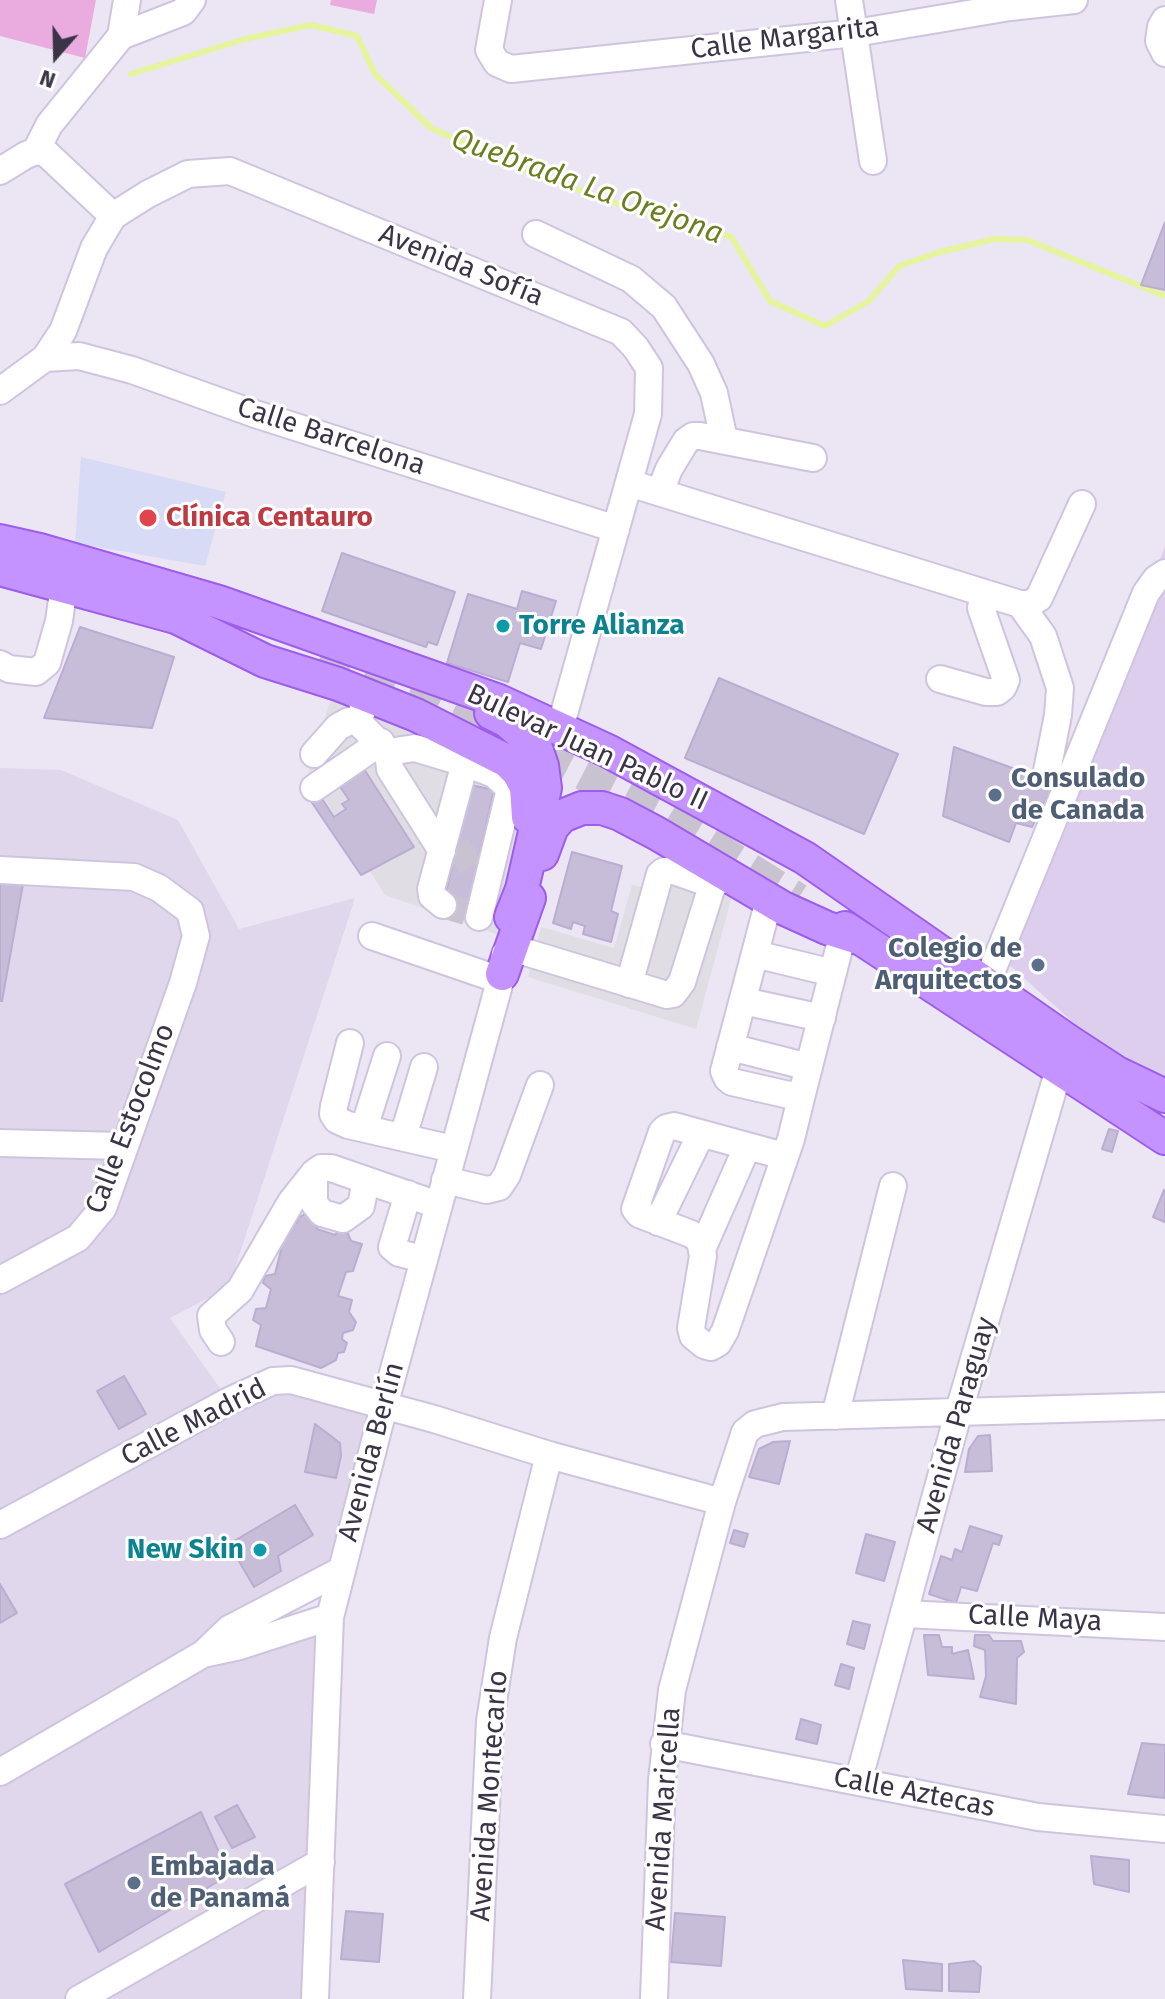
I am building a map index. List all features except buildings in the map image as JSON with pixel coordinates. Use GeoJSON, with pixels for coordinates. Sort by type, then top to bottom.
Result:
{"type":"FeatureCollection","features":[{"type":"Feature","properties":{"kind":"main road","name":"Bulevar Juan Pablo II"},"geometry":{"type":"LineString","coordinates":[[0,541],[219,602],[499,701],[560,728],[805,858],[986,985],[1165,1128]]}},
{"type":"Feature","properties":{"kind":"main road"},"geometry":{"type":"LineString","coordinates":[[94,565],[471,703],[507,721],[535,745],[545,788],[507,950]]}},
{"type":"Feature","properties":{"kind":"main road"},"geometry":{"type":"LineString","coordinates":[[0,569],[172,615],[273,648]]}},
{"type":"Feature","properties":{"kind":"main road"},"geometry":{"type":"LineString","coordinates":[[172,615],[363,708],[416,715],[507,761],[518,772],[526,787],[529,808],[514,824],[507,950]]}},
{"type":"Feature","properties":{"kind":"main road","name":"Bulevar Juan Pablo II"},"geometry":{"type":"LineString","coordinates":[[507,950],[552,827],[562,816],[582,808],[602,808],[620,814],[716,877],[783,899],[853,936],[1059,1069],[1165,1109]]}},
{"type":"Feature","properties":{"kind":"main road","name":"Bulevar Juan Pablo II"},"geometry":{"type":"LineString","coordinates":[[1114,1088],[1165,1096]]}},
{"type":"Feature","properties":{"kind":"main road","name":"Bulevar Juan Pablo II"},"geometry":{"type":"LineString","coordinates":[[1114,1088],[1165,1138]]}},
{"type":"Feature","properties":{"kind":"street"},"geometry":{"type":"LineString","coordinates":[[0,171],[36,151],[49,125],[121,36],[127,0]]}},
{"type":"Feature","properties":{"kind":"street"},"geometry":{"type":"LineString","coordinates":[[121,36],[183,12],[192,0]]}},
{"type":"Feature","properties":{"kind":"street","name":"Calle Margarita"},"geometry":{"type":"LineString","coordinates":[[498,0],[489,50],[497,63],[511,69],[855,33],[1010,3],[1074,0]]}},
{"type":"Feature","properties":{"kind":"street"},"geometry":{"type":"LineString","coordinates":[[849,0],[873,161]]}},
{"type":"Feature","properties":{"kind":"street"},"geometry":{"type":"LineString","coordinates":[[1165,20],[1159,41],[1165,53]]}},
{"type":"Feature","properties":{"kind":"street"},"geometry":{"type":"LineString","coordinates":[[36,151],[46,153],[113,216]]}},
{"type":"Feature","properties":{"kind":"street","name":"Avenida Sofía"},"geometry":{"type":"LineString","coordinates":[[0,391],[45,358],[63,331],[94,248],[113,216],[188,174],[230,171],[621,332],[649,368],[648,414],[560,728]]}},
{"type":"Feature","properties":{"kind":"street"},"geometry":{"type":"LineString","coordinates":[[536,234],[631,279],[664,307],[701,364],[714,393],[724,440]]}},
{"type":"Feature","properties":{"kind":"street","name":"Calle Barcelona"},"geometry":{"type":"LineString","coordinates":[[45,358],[79,356],[132,370],[255,414],[616,529]]}},
{"type":"Feature","properties":{"kind":"street"},"geometry":{"type":"LineString","coordinates":[[660,492],[669,469],[686,441],[700,436],[813,458]]}},
{"type":"Feature","properties":{"kind":"street"},"geometry":{"type":"LineString","coordinates":[[629,483],[1020,604],[1030,604],[1039,598],[1082,504]]}},
{"type":"Feature","properties":{"kind":"street"},"geometry":{"type":"LineString","coordinates":[[986,985],[1146,593],[1165,573]]}},
{"type":"Feature","properties":{"kind":"street"},"geometry":{"type":"LineString","coordinates":[[0,664],[9,669],[36,672],[47,663],[59,621],[64,586]]}},
{"type":"Feature","properties":{"kind":"street"},"geometry":{"type":"LineString","coordinates":[[940,679],[986,692],[997,692],[1003,687],[1006,680],[981,608],[984,593]]}},
{"type":"Feature","properties":{"kind":"street"},"geometry":{"type":"LineString","coordinates":[[1020,604],[1043,636],[1060,688],[1047,771]]}},
{"type":"Feature","properties":{"kind":"street"},"geometry":{"type":"LineString","coordinates":[[314,754],[338,727],[363,708],[385,747],[390,769],[444,861]]}},
{"type":"Feature","properties":{"kind":"street"},"geometry":{"type":"LineString","coordinates":[[314,788],[385,747],[415,748],[494,774],[508,787],[514,824],[463,911]]}},
{"type":"Feature","properties":{"kind":"street"},"geometry":{"type":"LineString","coordinates":[[465,763],[444,861],[431,889],[432,896],[463,911],[507,950]]}},
{"type":"Feature","properties":{"kind":"street"},"geometry":{"type":"LineString","coordinates":[[481,846],[514,824]]}},
{"type":"Feature","properties":{"kind":"street","name":"Calle Estocolmo"},"geometry":{"type":"LineString","coordinates":[[0,870],[134,877],[159,888],[190,911],[196,936],[183,983],[103,1208],[78,1238],[0,1280]]}},
{"type":"Feature","properties":{"kind":"street"},"geometry":{"type":"LineString","coordinates":[[372,936],[507,950],[667,995],[678,990],[716,877],[668,870],[660,874],[629,984]]}},
{"type":"Feature","properties":{"kind":"street"},"geometry":{"type":"LineString","coordinates":[[783,899],[755,954],[724,1071],[732,1082],[789,1095],[798,1094],[806,1079]]}},
{"type":"Feature","properties":{"kind":"street"},"geometry":{"type":"LineString","coordinates":[[747,1147],[703,1247],[691,1328],[693,1336],[711,1347],[718,1343],[725,1331],[784,1156],[833,973],[853,936]]}},
{"type":"Feature","properties":{"kind":"street","name":"Avenida Berlín"},"geometry":{"type":"LineString","coordinates":[[315,1999],[330,1617],[507,950]]}},
{"type":"Feature","properties":{"kind":"street"},"geometry":{"type":"LineString","coordinates":[[755,954],[833,973]]}},
{"type":"Feature","properties":{"kind":"street"},"geometry":{"type":"LineString","coordinates":[[743,1001],[822,1018]]}},
{"type":"Feature","properties":{"kind":"street"},"geometry":{"type":"LineString","coordinates":[[350,1043],[333,1114],[343,1123],[453,1149]]}},
{"type":"Feature","properties":{"kind":"street"},"geometry":{"type":"LineString","coordinates":[[364,1128],[387,1056]]}},
{"type":"Feature","properties":{"kind":"street"},"geometry":{"type":"LineString","coordinates":[[403,1137],[424,1067]]}},
{"type":"Feature","properties":{"kind":"street","name":"Avenida Paraguay"},"geometry":{"type":"LineString","coordinates":[[858,1782],[958,1414],[1059,1069]]}},
{"type":"Feature","properties":{"kind":"street"},"geometry":{"type":"LineString","coordinates":[[221,1342],[213,1330],[211,1316],[240,1290],[291,1202],[314,1173],[321,1168],[331,1168],[408,1194],[499,1187],[507,1175],[540,1085]]}},
{"type":"Feature","properties":{"kind":"street"},"geometry":{"type":"LineString","coordinates":[[703,1247],[700,1240],[691,1234],[639,1214],[635,1209],[662,1132],[674,1126],[784,1156]]}},
{"type":"Feature","properties":{"kind":"street"},"geometry":{"type":"LineString","coordinates":[[658,1222],[701,1134]]}},
{"type":"Feature","properties":{"kind":"street"},"geometry":{"type":"LineString","coordinates":[[0,1143],[123,1146]]}},
{"type":"Feature","properties":{"kind":"street"},"geometry":{"type":"LineString","coordinates":[[314,1173],[314,1203],[322,1213],[343,1219],[361,1206],[366,1180]]}},
{"type":"Feature","properties":{"kind":"street"},"geometry":{"type":"LineString","coordinates":[[835,1416],[893,1186]]}},
{"type":"Feature","properties":{"kind":"street"},"geometry":{"type":"LineString","coordinates":[[408,1194],[392,1247],[399,1253],[423,1259]]}},
{"type":"Feature","properties":{"kind":"street","name":"Calle Madrid"},"geometry":{"type":"LineString","coordinates":[[0,1525],[229,1401],[273,1381],[291,1380],[722,1502]]}},
{"type":"Feature","properties":{"kind":"street","name":"Avenida Maricella"},"geometry":{"type":"LineString","coordinates":[[654,1999],[664,1744],[672,1690],[722,1502],[745,1432],[755,1424],[783,1417],[1165,1406]]}},
{"type":"Feature","properties":{"kind":"street","name":"Avenida Montecarlo"},"geometry":{"type":"LineString","coordinates":[[477,1999],[490,1721],[503,1638],[549,1455]]}},
{"type":"Feature","properties":{"kind":"street"},"geometry":{"type":"LineString","coordinates":[[0,1772],[203,1654],[229,1629],[342,1570]]}},
{"type":"Feature","properties":{"kind":"street","name":"Calle Maya"},"geometry":{"type":"LineString","coordinates":[[905,1614],[1165,1627]]}},
{"type":"Feature","properties":{"kind":"street"},"geometry":{"type":"LineString","coordinates":[[203,1654],[240,1646],[330,1617]]}},
{"type":"Feature","properties":{"kind":"street","name":"Calle Aztecas"},"geometry":{"type":"LineString","coordinates":[[664,1744],[1038,1817],[1165,1829]]}},
{"type":"Feature","properties":{"kind":"street"},"geometry":{"type":"LineString","coordinates":[[79,1999],[321,1862]]}},
{"type":"Feature","properties":{"kind":"shaded area"},"geometry":{"type":"Polygon","coordinates":[[[0,0],[96,0],[85,58],[0,36],[0,0]]]}},
{"type":"Feature","properties":{"kind":"shaded area"},"geometry":{"type":"Polygon","coordinates":[[[331,0],[377,0],[374,14],[330,5],[331,0]]]}},
{"type":"Feature","properties":{"kind":"shaded area","name":"Clínica Centauro"},"geometry":{"type":"Polygon","coordinates":[[[81,457],[226,492],[205,566],[75,543],[81,457]]]}},
{"type":"Feature","properties":{"kind":"shaded area"},"geometry":{"type":"Polygon","coordinates":[[[1165,547],[1165,1085],[1096,1043],[995,952],[1165,547]]]}},
{"type":"Feature","properties":{"kind":"shaded area"},"geometry":{"type":"Polygon","coordinates":[[[332,695],[501,767],[522,807],[499,935],[385,895],[308,773],[332,695]]]}},
{"type":"Feature","properties":{"kind":"shaded area"},"geometry":{"type":"Polygon","coordinates":[[[0,768],[61,770],[178,820],[239,929],[355,898],[229,1287],[170,1318],[229,1401],[273,1381],[384,1406],[342,1570],[230,1629],[330,1617],[315,1999],[0,1999],[0,768]]]}},
{"type":"Feature","properties":{"kind":"shaded area"},"geometry":{"type":"Polygon","coordinates":[[[683,866],[732,896],[696,1029],[528,977],[541,927],[614,948],[632,885],[651,889],[683,866]]]}},
{"type":"Feature","properties":{"kind":"waterway","name":"Quebrada La Orejona"},"geometry":{"type":"LineString","coordinates":[[131,74],[245,39],[311,25],[357,36],[375,74],[431,128],[529,172],[626,207],[694,221],[732,238],[770,301],[825,326],[869,301],[899,266],[995,239],[1027,240],[1165,296]]}},
{"type":"Feature","properties":{"kind":"tunnel"},"geometry":{"type":"LineString","coordinates":[[318,663],[423,695],[515,739],[668,818],[798,899]]}},
{"type":"Feature","properties":{"kind":"tunnel"},"geometry":{"type":"LineString","coordinates":[[453,863],[481,846]]}},
{"type":"Feature","properties":{"kind":"tunnel"},"geometry":{"type":"LineString","coordinates":[[443,905],[466,912]]}},
{"type":"Feature","properties":{"kind":"place","name":"Clínica Centauro"},"geometry":{"type":"Point","coordinates":[148,518]}},
{"type":"Feature","properties":{"kind":"place","name":"Torre Alianza"},"geometry":{"type":"Point","coordinates":[503,626]}},
{"type":"Feature","properties":{"kind":"place","name":"Consulado de Canada"},"geometry":{"type":"Point","coordinates":[995,795]}},
{"type":"Feature","properties":{"kind":"place","name":"Colegio de Arquitectos"},"geometry":{"type":"Point","coordinates":[1038,965]}},
{"type":"Feature","properties":{"kind":"place","name":"New Skin"},"geometry":{"type":"Point","coordinates":[260,1550]}},
{"type":"Feature","properties":{"kind":"place","name":"Embajada de Panamá"},"geometry":{"type":"Point","coordinates":[134,1883]}}]}
